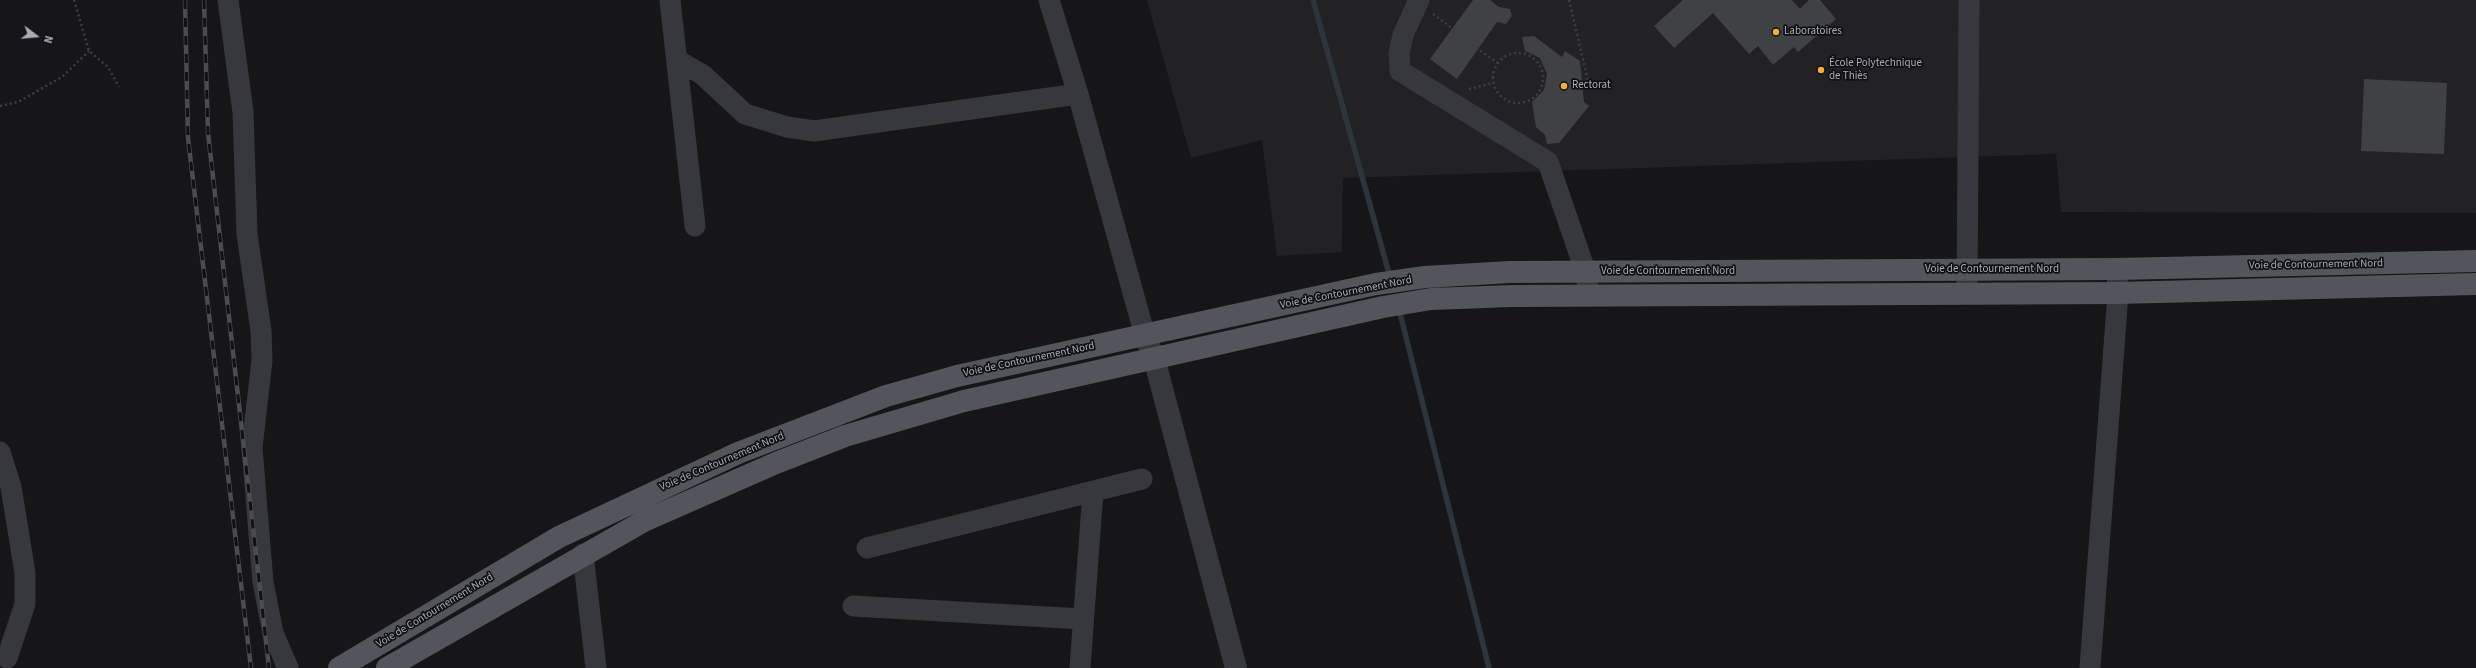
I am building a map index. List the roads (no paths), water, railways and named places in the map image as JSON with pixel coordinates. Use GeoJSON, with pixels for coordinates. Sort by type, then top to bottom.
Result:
{"type":"FeatureCollection","features":[{"type":"Feature","properties":{"kind":"main road","name":"Voie de Contournement Nord"},"geometry":{"type":"LineString","coordinates":[[339,668],[559,537],[738,453],[886,396],[957,376],[1145,336],[1376,284],[1425,277],[1510,272],[1586,273],[2117,269],[2476,261]]}},
{"type":"Feature","properties":{"kind":"main road","name":"Voie de Contournement Nord"},"geometry":{"type":"LineString","coordinates":[[387,668],[583,554],[644,521],[845,436],[964,401],[1383,307],[1431,299],[1589,296],[2118,293],[2476,284]]}},
{"type":"Feature","properties":{"kind":"street"},"geometry":{"type":"LineString","coordinates":[[228,0],[243,112],[247,234],[261,331],[262,360],[252,448],[263,582],[273,633],[288,668]]}},
{"type":"Feature","properties":{"kind":"street"},"geometry":{"type":"LineString","coordinates":[[670,0],[695,226]]}},
{"type":"Feature","properties":{"kind":"street"},"geometry":{"type":"LineString","coordinates":[[1049,0],[1078,94],[1145,336],[1154,358],[1236,668]]}},
{"type":"Feature","properties":{"kind":"street"},"geometry":{"type":"LineString","coordinates":[[1967,294],[1968,0]]}},
{"type":"Feature","properties":{"kind":"street"},"geometry":{"type":"LineString","coordinates":[[1419,2],[1402,35],[1398,53],[1400,71],[1548,162],[1586,273],[1589,296]]}},
{"type":"Feature","properties":{"kind":"street"},"geometry":{"type":"LineString","coordinates":[[677,60],[703,75],[746,114],[787,127],[814,131],[1078,94]]}},
{"type":"Feature","properties":{"kind":"street"},"geometry":{"type":"LineString","coordinates":[[2090,668],[2118,293],[2117,269]]}},
{"type":"Feature","properties":{"kind":"street"},"geometry":{"type":"LineString","coordinates":[[0,452],[11,487],[25,573],[25,604],[5,658]]}},
{"type":"Feature","properties":{"kind":"street"},"geometry":{"type":"LineString","coordinates":[[867,548],[1142,479]]}},
{"type":"Feature","properties":{"kind":"street"},"geometry":{"type":"LineString","coordinates":[[1080,668],[1093,491]]}},
{"type":"Feature","properties":{"kind":"street"},"geometry":{"type":"LineString","coordinates":[[583,554],[596,668]]}},
{"type":"Feature","properties":{"kind":"street"},"geometry":{"type":"LineString","coordinates":[[853,606],[1083,619]]}},
{"type":"Feature","properties":{"kind":"waterway"},"geometry":{"type":"LineString","coordinates":[[1313,0],[1390,277]]}},
{"type":"Feature","properties":{"kind":"waterway"},"geometry":{"type":"LineString","coordinates":[[1399,309],[1489,668]]}},
{"type":"Feature","properties":{"kind":"railway"},"geometry":{"type":"LineString","coordinates":[[185,0],[188,138],[251,668]]}},
{"type":"Feature","properties":{"kind":"railway"},"geometry":{"type":"LineString","coordinates":[[204,0],[208,133],[269,668]]}},
{"type":"Feature","properties":{"kind":"place","name":"Laboratoires"},"geometry":{"type":"Point","coordinates":[1776,32]}},
{"type":"Feature","properties":{"kind":"place","name":"École Polytechnique de Thiès"},"geometry":{"type":"Point","coordinates":[1821,70]}},
{"type":"Feature","properties":{"kind":"place","name":"Rectorat"},"geometry":{"type":"Point","coordinates":[1564,86]}}]}
